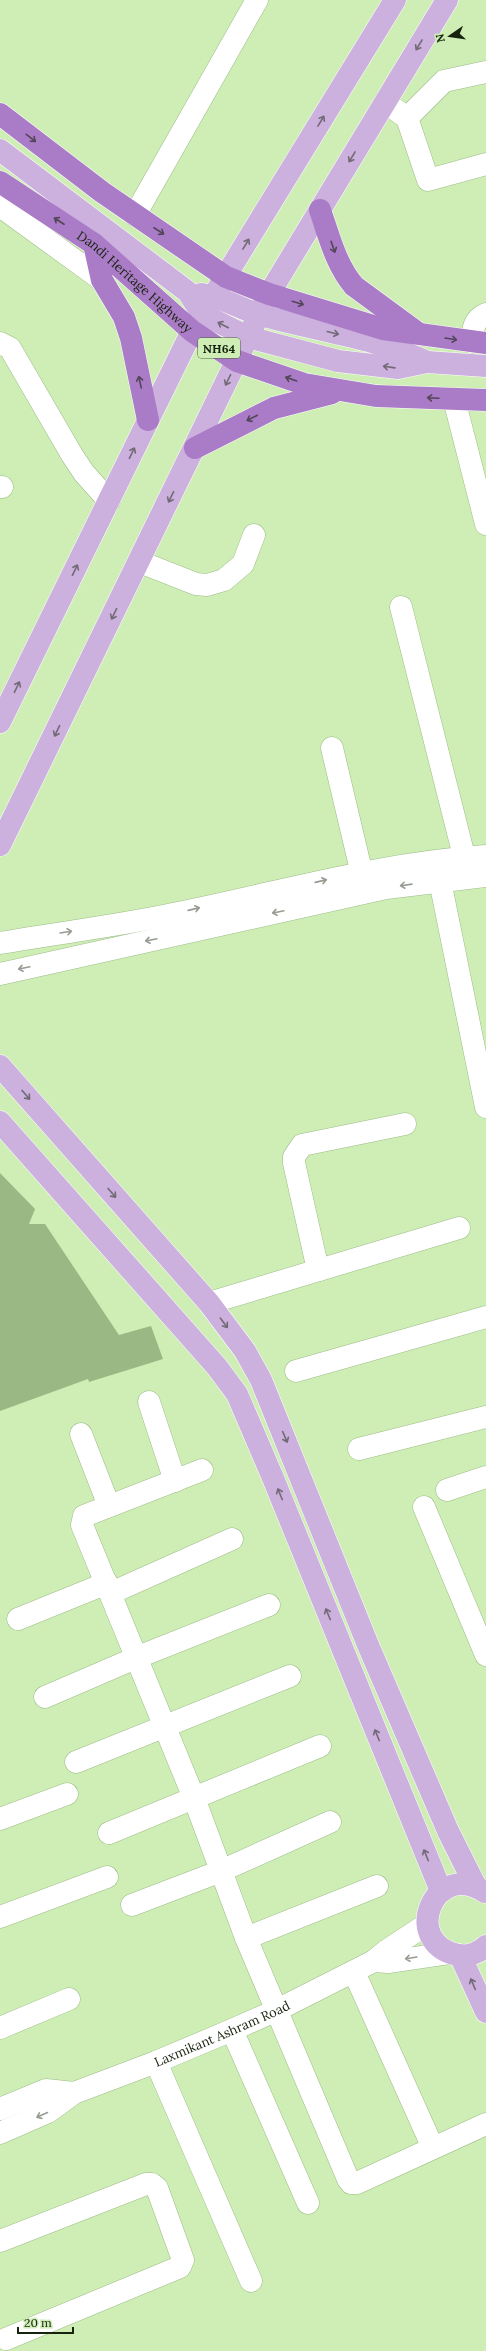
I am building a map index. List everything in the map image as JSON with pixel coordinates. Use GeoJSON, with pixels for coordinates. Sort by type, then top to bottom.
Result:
{"type":"FeatureCollection","features":[{"type":"Feature","properties":{"kind":"highway"},"geometry":{"type":"LineString","coordinates":[[0,114],[135,215],[226,277],[269,294],[383,329],[479,342]]}},
{"type":"Feature","properties":{"kind":"highway","name":"Dandi Heritage Highway"},"geometry":{"type":"LineString","coordinates":[[0,182],[94,244],[197,322],[238,360],[304,384],[376,396],[486,400]]}},
{"type":"Feature","properties":{"kind":"highway"},"geometry":{"type":"LineString","coordinates":[[320,210],[338,262],[346,277],[354,286],[419,334]]}},
{"type":"Feature","properties":{"kind":"highway"},"geometry":{"type":"LineString","coordinates":[[94,244],[102,280],[124,316],[131,338],[148,420]]}},
{"type":"Feature","properties":{"kind":"highway"},"geometry":{"type":"LineString","coordinates":[[195,448],[274,408],[343,390]]}},
{"type":"Feature","properties":{"kind":"main road"},"geometry":{"type":"LineString","coordinates":[[0,722],[197,322],[395,0]]}},
{"type":"Feature","properties":{"kind":"main road"},"geometry":{"type":"LineString","coordinates":[[0,845],[140,562],[269,294],[447,0]]}},
{"type":"Feature","properties":{"kind":"main road"},"geometry":{"type":"LineString","coordinates":[[0,150],[188,292],[214,296],[259,315],[402,350],[427,362]]}},
{"type":"Feature","properties":{"kind":"main road"},"geometry":{"type":"LineString","coordinates":[[188,292],[197,322]]}},
{"type":"Feature","properties":{"kind":"main road"},"geometry":{"type":"LineString","coordinates":[[197,322],[248,338],[338,360],[398,368],[427,362],[486,366]]}},
{"type":"Feature","properties":{"kind":"main road"},"geometry":{"type":"LineString","coordinates":[[0,1066],[209,1303],[245,1351],[261,1380],[368,1645],[448,1831],[481,1890]]}},
{"type":"Feature","properties":{"kind":"main road"},"geometry":{"type":"LineString","coordinates":[[0,1122],[227,1378],[237,1394],[274,1478],[441,1891]]}},
{"type":"Feature","properties":{"kind":"main road"},"geometry":{"type":"LineString","coordinates":[[481,1890],[464,1884],[452,1885],[441,1891],[433,1900],[428,1911],[427,1924],[431,1936],[438,1946],[455,1954],[473,1954],[486,1946]]}},
{"type":"Feature","properties":{"kind":"main road"},"geometry":{"type":"LineString","coordinates":[[455,1954],[486,2012]]}},
{"type":"Feature","properties":{"kind":"street"},"geometry":{"type":"LineString","coordinates":[[135,215],[248,3]]}},
{"type":"Feature","properties":{"kind":"street"},"geometry":{"type":"LineString","coordinates":[[407,118],[444,81],[486,72]]}},
{"type":"Feature","properties":{"kind":"street"},"geometry":{"type":"LineString","coordinates":[[385,102],[407,118],[428,180],[486,164]]}},
{"type":"Feature","properties":{"kind":"street"},"geometry":{"type":"LineString","coordinates":[[0,206],[102,280]]}},
{"type":"Feature","properties":{"kind":"street"},"geometry":{"type":"LineString","coordinates":[[479,342],[473,325],[478,318],[486,314]]}},
{"type":"Feature","properties":{"kind":"street"},"geometry":{"type":"LineString","coordinates":[[0,343],[10,348],[84,474],[109,501]]}},
{"type":"Feature","properties":{"kind":"street"},"geometry":{"type":"LineString","coordinates":[[454,399],[486,524]]}},
{"type":"Feature","properties":{"kind":"street"},"geometry":{"type":"LineString","coordinates":[[140,562],[196,584],[207,585],[224,580],[243,564],[254,535]]}},
{"type":"Feature","properties":{"kind":"street"},"geometry":{"type":"LineString","coordinates":[[401,607],[473,871]]}},
{"type":"Feature","properties":{"kind":"street"},"geometry":{"type":"LineString","coordinates":[[332,748],[364,882]]}},
{"type":"Feature","properties":{"kind":"street"},"geometry":{"type":"LineString","coordinates":[[0,974],[364,882],[440,881],[473,871],[486,856]]}},
{"type":"Feature","properties":{"kind":"street"},"geometry":{"type":"LineString","coordinates":[[0,943],[364,882],[473,871]]}},
{"type":"Feature","properties":{"kind":"street"},"geometry":{"type":"LineString","coordinates":[[440,881],[486,1107]]}},
{"type":"Feature","properties":{"kind":"street"},"geometry":{"type":"LineString","coordinates":[[318,1270],[294,1163],[298,1150],[302,1145],[405,1124]]}},
{"type":"Feature","properties":{"kind":"street"},"geometry":{"type":"LineString","coordinates":[[209,1303],[459,1228]]}},
{"type":"Feature","properties":{"kind":"street"},"geometry":{"type":"LineString","coordinates":[[296,1371],[486,1317]]}},
{"type":"Feature","properties":{"kind":"street"},"geometry":{"type":"LineString","coordinates":[[149,1402],[175,1481]]}},
{"type":"Feature","properties":{"kind":"street"},"geometry":{"type":"LineString","coordinates":[[358,1449],[486,1417]]}},
{"type":"Feature","properties":{"kind":"street"},"geometry":{"type":"LineString","coordinates":[[81,1434],[109,1506]]}},
{"type":"Feature","properties":{"kind":"street"},"geometry":{"type":"LineString","coordinates":[[202,1470],[84,1516],[82,1520],[194,1798],[246,1938],[350,2183],[357,2183],[486,2124]]}},
{"type":"Feature","properties":{"kind":"street"},"geometry":{"type":"LineString","coordinates":[[447,1490],[486,1477]]}},
{"type":"Feature","properties":{"kind":"street"},"geometry":{"type":"LineString","coordinates":[[424,1507],[486,1655]]}},
{"type":"Feature","properties":{"kind":"street"},"geometry":{"type":"LineString","coordinates":[[18,1619],[109,1588],[232,1539]]}},
{"type":"Feature","properties":{"kind":"street"},"geometry":{"type":"LineString","coordinates":[[45,1697],[138,1657],[269,1605]]}},
{"type":"Feature","properties":{"kind":"street"},"geometry":{"type":"LineString","coordinates":[[76,1762],[290,1676]]}},
{"type":"Feature","properties":{"kind":"street"},"geometry":{"type":"LineString","coordinates":[[109,1833],[320,1746]]}},
{"type":"Feature","properties":{"kind":"street"},"geometry":{"type":"LineString","coordinates":[[0,1820],[67,1794]]}},
{"type":"Feature","properties":{"kind":"street"},"geometry":{"type":"LineString","coordinates":[[132,1905],[221,1870],[330,1822]]}},
{"type":"Feature","properties":{"kind":"street"},"geometry":{"type":"LineString","coordinates":[[0,1917],[107,1877]]}},
{"type":"Feature","properties":{"kind":"street"},"geometry":{"type":"LineString","coordinates":[[246,1938],[377,1886]]}},
{"type":"Feature","properties":{"kind":"street"},"geometry":{"type":"LineString","coordinates":[[374,1961],[386,1951],[427,1924]]}},
{"type":"Feature","properties":{"kind":"street","name":"Laxmikant Ashram Road"},"geometry":{"type":"LineString","coordinates":[[0,2133],[48,2112],[74,2093],[156,2062],[232,2030],[277,2010],[374,1961],[388,1962],[455,1954]]}},
{"type":"Feature","properties":{"kind":"street"},"geometry":{"type":"LineString","coordinates":[[354,1972],[433,2148]]}},
{"type":"Feature","properties":{"kind":"street"},"geometry":{"type":"LineString","coordinates":[[0,2028],[69,1999]]}},
{"type":"Feature","properties":{"kind":"street"},"geometry":{"type":"LineString","coordinates":[[232,2030],[308,2203]]}},
{"type":"Feature","properties":{"kind":"street"},"geometry":{"type":"LineString","coordinates":[[156,2062],[251,2281]]}},
{"type":"Feature","properties":{"kind":"street"},"geometry":{"type":"LineString","coordinates":[[0,2109],[46,2090],[74,2093]]}},
{"type":"Feature","properties":{"kind":"street"},"geometry":{"type":"LineString","coordinates":[[0,2241],[146,2184],[152,2184],[157,2188],[184,2260],[180,2267],[5,2338]]}},
{"type":"Feature","properties":{"kind":"building"},"geometry":{"type":"Polygon","coordinates":[[[0,1173],[35,1209],[29,1224],[45,1224],[119,1335],[151,1326],[163,1359],[89,1382],[88,1379],[0,1411],[0,1173]]]}}]}
